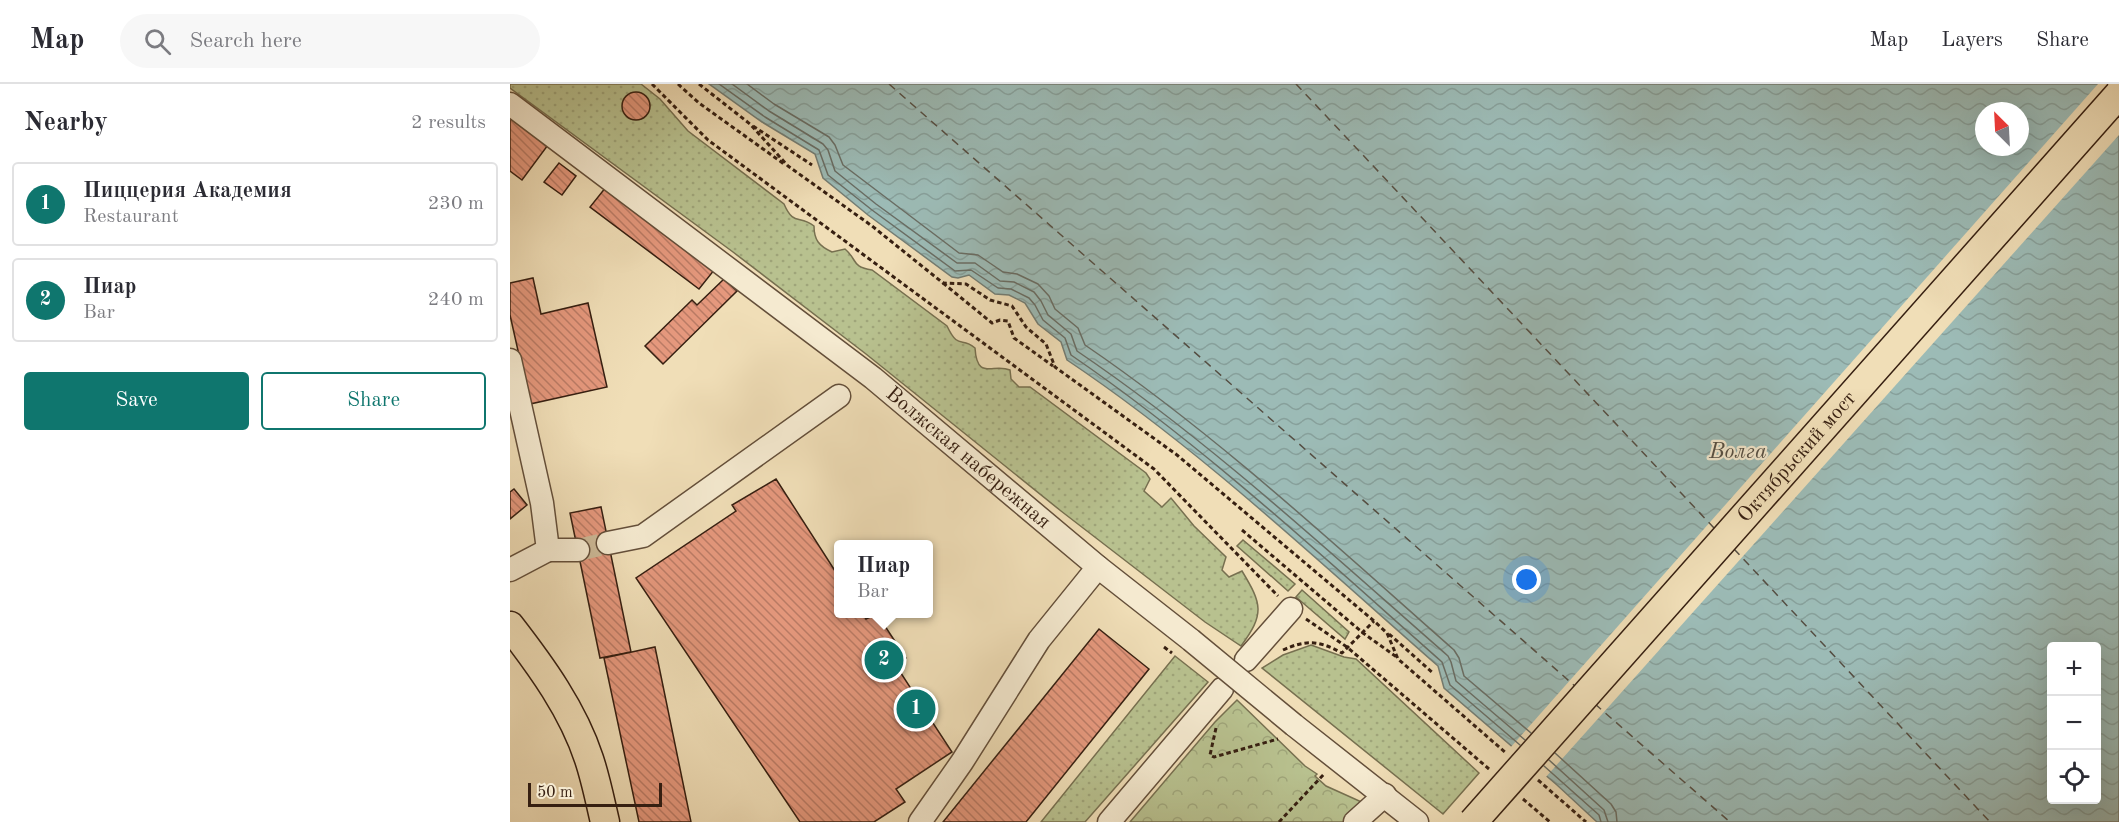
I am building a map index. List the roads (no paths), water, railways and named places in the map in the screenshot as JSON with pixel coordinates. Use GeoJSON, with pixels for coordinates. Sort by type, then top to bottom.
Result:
{"type":"FeatureCollection","features":[{"type":"Feature","properties":{"kind":"main road","name":"Октябрьский мост"},"geometry":{"type":"LineString","coordinates":[[1473,822],[2119,94]]}},
{"type":"Feature","properties":{"kind":"main road"},"geometry":{"type":"LineString","coordinates":[[510,626],[531,653],[576,727],[589,759],[604,822]]}},
{"type":"Feature","properties":{"kind":"street","name":"Волжская набережная"},"geometry":{"type":"LineString","coordinates":[[510,104],[873,378],[1098,567],[1191,640],[1291,730],[1336,759],[1417,822]]}},
{"type":"Feature","properties":{"kind":"street"},"geometry":{"type":"LineString","coordinates":[[510,360],[542,503],[548,550]]}},
{"type":"Feature","properties":{"kind":"street"},"geometry":{"type":"LineString","coordinates":[[608,543],[643,536],[839,396]]}},
{"type":"Feature","properties":{"kind":"street"},"geometry":{"type":"LineString","coordinates":[[510,570],[548,550],[578,550]]}},
{"type":"Feature","properties":{"kind":"street"},"geometry":{"type":"LineString","coordinates":[[920,822],[962,762],[1039,640],[1098,567]]}},
{"type":"Feature","properties":{"kind":"street"},"geometry":{"type":"LineString","coordinates":[[1246,660],[1291,609]]}},
{"type":"Feature","properties":{"kind":"street"},"geometry":{"type":"LineString","coordinates":[[1109,822],[1222,689]]}},
{"type":"Feature","properties":{"kind":"street"},"geometry":{"type":"LineString","coordinates":[[1355,822],[1385,795]]}},
{"type":"Feature","properties":{"kind":"water","name":"Волга"},"geometry":{"type":"Polygon","coordinates":[[[709,84],[2119,84],[2119,822],[1597,822],[1444,688],[1438,666],[1303,547],[1211,468],[1116,394],[1067,360],[1061,342],[1038,324],[1025,303],[1009,295],[995,294],[969,275],[952,277],[868,215],[823,178],[815,154],[762,122],[709,84]]]}},
{"type":"Feature","properties":{"kind":"tunnel"},"geometry":{"type":"LineString","coordinates":[[578,550],[608,543]]}},
{"type":"Feature","properties":{"kind":"place","name":"Пиар"},"geometry":{"type":"Point","coordinates":[884,660]}},
{"type":"Feature","properties":{"kind":"place","name":"Пиццерия Академия"},"geometry":{"type":"Point","coordinates":[916,709]}}]}
